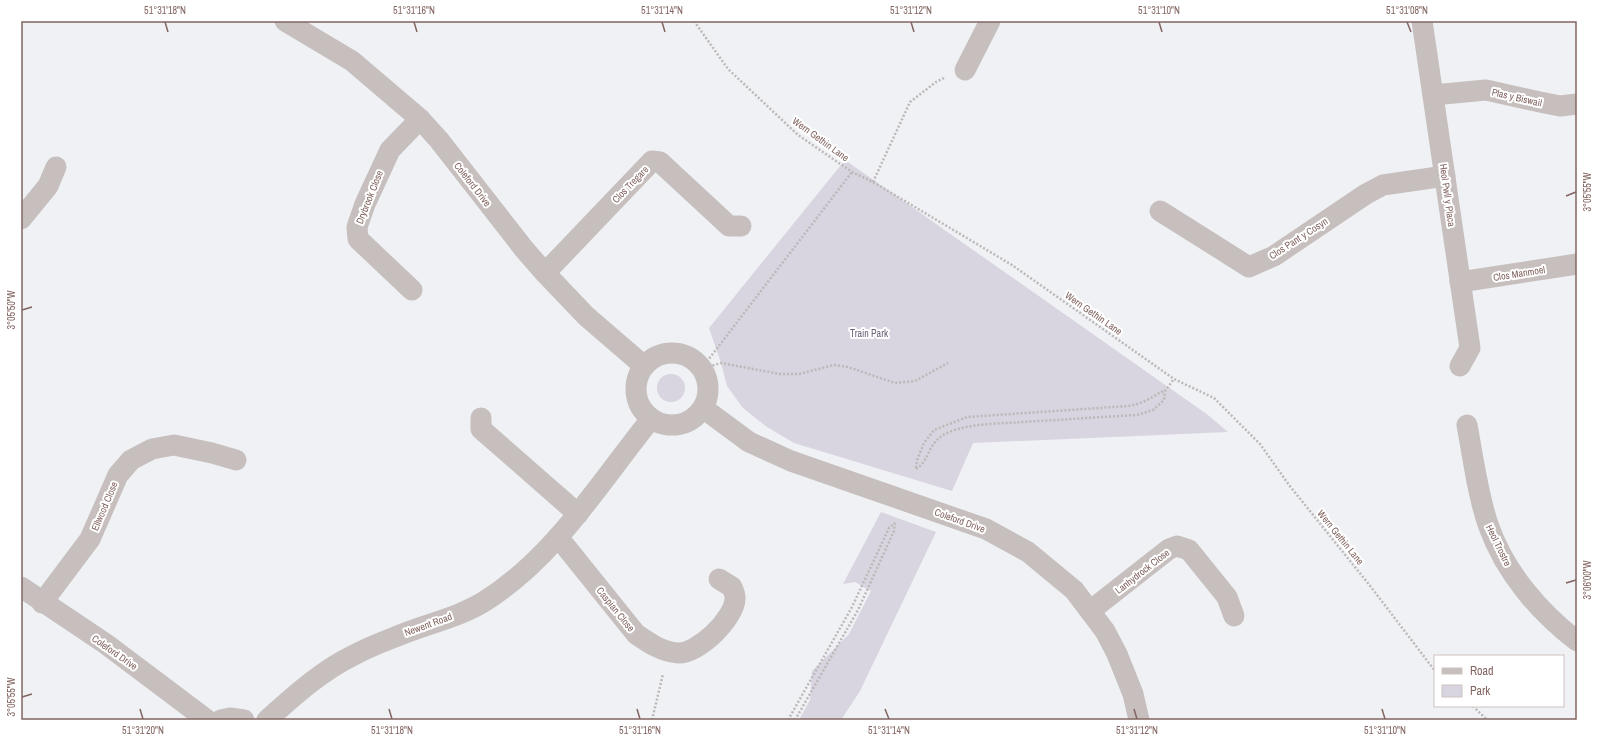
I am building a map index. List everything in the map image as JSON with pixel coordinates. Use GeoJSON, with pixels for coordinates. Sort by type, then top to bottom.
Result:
{"type":"FeatureCollection","features":[{"type":"Feature","properties":{"kind":"street"},"geometry":{"type":"LineString","coordinates":[[965,70],[990,21]]}},
{"type":"Feature","properties":{"kind":"street","name":"Heol Pwll y Placa"},"geometry":{"type":"LineString","coordinates":[[1422,21],[1470,348],[1460,366]]}},
{"type":"Feature","properties":{"kind":"street","name":"Coleford Drive"},"geometry":{"type":"LineString","coordinates":[[288,22],[352,61],[420,119],[439,140],[524,249],[545,273],[586,316],[644,366]]}},
{"type":"Feature","properties":{"kind":"street","name":"Plas y Biswail"},"geometry":{"type":"LineString","coordinates":[[1434,95],[1486,90],[1560,106],[1577,104]]}},
{"type":"Feature","properties":{"kind":"street","name":"Drybrook Close"},"geometry":{"type":"LineString","coordinates":[[412,290],[358,239],[357,227],[365,204],[390,150],[420,119]]}},
{"type":"Feature","properties":{"kind":"street","name":"Clos Tregare"},"geometry":{"type":"LineString","coordinates":[[545,273],[652,161],[660,162],[729,226],[742,226]]}},
{"type":"Feature","properties":{"kind":"street"},"geometry":{"type":"LineString","coordinates":[[21,219],[48,186],[56,167]]}},
{"type":"Feature","properties":{"kind":"street","name":"Clos Pant y Cosyn"},"geometry":{"type":"LineString","coordinates":[[1160,210],[1249,267],[1274,256],[1366,194],[1383,185],[1445,176]]}},
{"type":"Feature","properties":{"kind":"street","name":"Clos Manmoel"},"geometry":{"type":"LineString","coordinates":[[1460,282],[1577,264]]}},
{"type":"Feature","properties":{"kind":"street"},"geometry":{"type":"LineString","coordinates":[[666,354],[678,354],[690,358],[701,369],[708,384],[708,396],[703,408],[695,418],[684,424],[675,426],[662,424],[651,419],[643,410],[638,398],[636,386],[638,377],[644,366],[654,358],[666,354]]}},
{"type":"Feature","properties":{"kind":"street","name":"Coleford Drive"},"geometry":{"type":"LineString","coordinates":[[703,408],[749,442],[791,461],[986,529],[1028,552],[1074,590],[1104,631],[1117,654],[1133,694],[1139,720]]}},
{"type":"Feature","properties":{"kind":"street"},"geometry":{"type":"LineString","coordinates":[[481,418],[481,429],[578,514]]}},
{"type":"Feature","properties":{"kind":"street","name":"Newent Road"},"geometry":{"type":"LineString","coordinates":[[267,720],[298,692],[353,655],[397,636],[463,612],[500,591],[527,569],[558,537],[578,514],[651,419]]}},
{"type":"Feature","properties":{"kind":"street","name":"Heol Trostre"},"geometry":{"type":"LineString","coordinates":[[1467,425],[1489,527],[1503,556],[1536,604],[1558,626],[1577,641]]}},
{"type":"Feature","properties":{"kind":"street","name":"Ellwood Close"},"geometry":{"type":"LineString","coordinates":[[42,602],[90,539],[118,475],[131,460],[152,449],[174,445],[236,460]]}},
{"type":"Feature","properties":{"kind":"street","name":"Caspian Close"},"geometry":{"type":"LineString","coordinates":[[558,537],[636,634],[650,645],[667,651],[680,653]]}},
{"type":"Feature","properties":{"kind":"street","name":"Lanhydrock Close"},"geometry":{"type":"LineString","coordinates":[[1090,611],[1169,549],[1177,546],[1189,550],[1228,597],[1234,616]]}},
{"type":"Feature","properties":{"kind":"street"},"geometry":{"type":"LineString","coordinates":[[680,653],[695,648],[712,636],[727,620],[735,599],[732,587],[719,579]]}},
{"type":"Feature","properties":{"kind":"street","name":"Coleford Drive"},"geometry":{"type":"LineString","coordinates":[[21,587],[106,644],[207,720]]}},
{"type":"Feature","properties":{"kind":"street"},"geometry":{"type":"LineString","coordinates":[[221,720],[230,718],[244,720]]}},
{"type":"Feature","properties":{"kind":"path","name":"Wern Gethin Lane"},"geometry":{"type":"LineString","coordinates":[[694,21],[728,69],[798,135],[852,172],[873,182],[1012,265],[1174,379],[1214,398],[1260,444],[1289,485],[1371,587],[1434,670]]}},
{"type":"Feature","properties":{"kind":"path"},"geometry":{"type":"LineString","coordinates":[[873,182],[910,102],[936,82],[965,70]]}},
{"type":"Feature","properties":{"kind":"path"},"geometry":{"type":"LineString","coordinates":[[701,369],[852,172]]}},
{"type":"Feature","properties":{"kind":"path"},"geometry":{"type":"LineString","coordinates":[[701,369],[721,364],[780,374],[799,374],[834,365],[848,367],[895,383],[915,381],[948,364]]}},
{"type":"Feature","properties":{"kind":"path"},"geometry":{"type":"LineString","coordinates":[[1165,391],[1157,393],[1139,404],[1128,406],[967,417],[934,430],[924,443],[917,460],[916,469],[922,465],[931,446],[937,439],[949,432],[976,426],[1137,415],[1154,410],[1164,400],[1165,391],[1174,379]]}},
{"type":"Feature","properties":{"kind":"path"},"geometry":{"type":"LineString","coordinates":[[788,720],[852,607],[889,528],[895,524],[894,531],[858,610],[795,720]]}},
{"type":"Feature","properties":{"kind":"path"},"geometry":{"type":"LineString","coordinates":[[652,720],[664,672],[680,653]]}},
{"type":"Feature","properties":{"kind":"path"},"geometry":{"type":"LineString","coordinates":[[1474,707],[1487,720]]}},
{"type":"Feature","properties":{"kind":"green space","name":"Train Park"},"geometry":{"type":"Polygon","coordinates":[[[845,160],[1208,415],[1228,432],[973,443],[952,491],[794,443],[767,427],[743,408],[727,386],[709,328],[845,160]]]}},
{"type":"Feature","properties":{"kind":"green space"},"geometry":{"type":"Polygon","coordinates":[[[671,374],[681,378],[685,388],[681,398],[671,402],[661,398],[657,388],[661,378],[671,374]]]}},
{"type":"Feature","properties":{"kind":"green space"},"geometry":{"type":"Polygon","coordinates":[[[881,512],[936,532],[860,691],[841,720],[799,720],[810,700],[812,671],[849,634],[871,591],[855,582],[843,584],[881,512]]]}}]}
